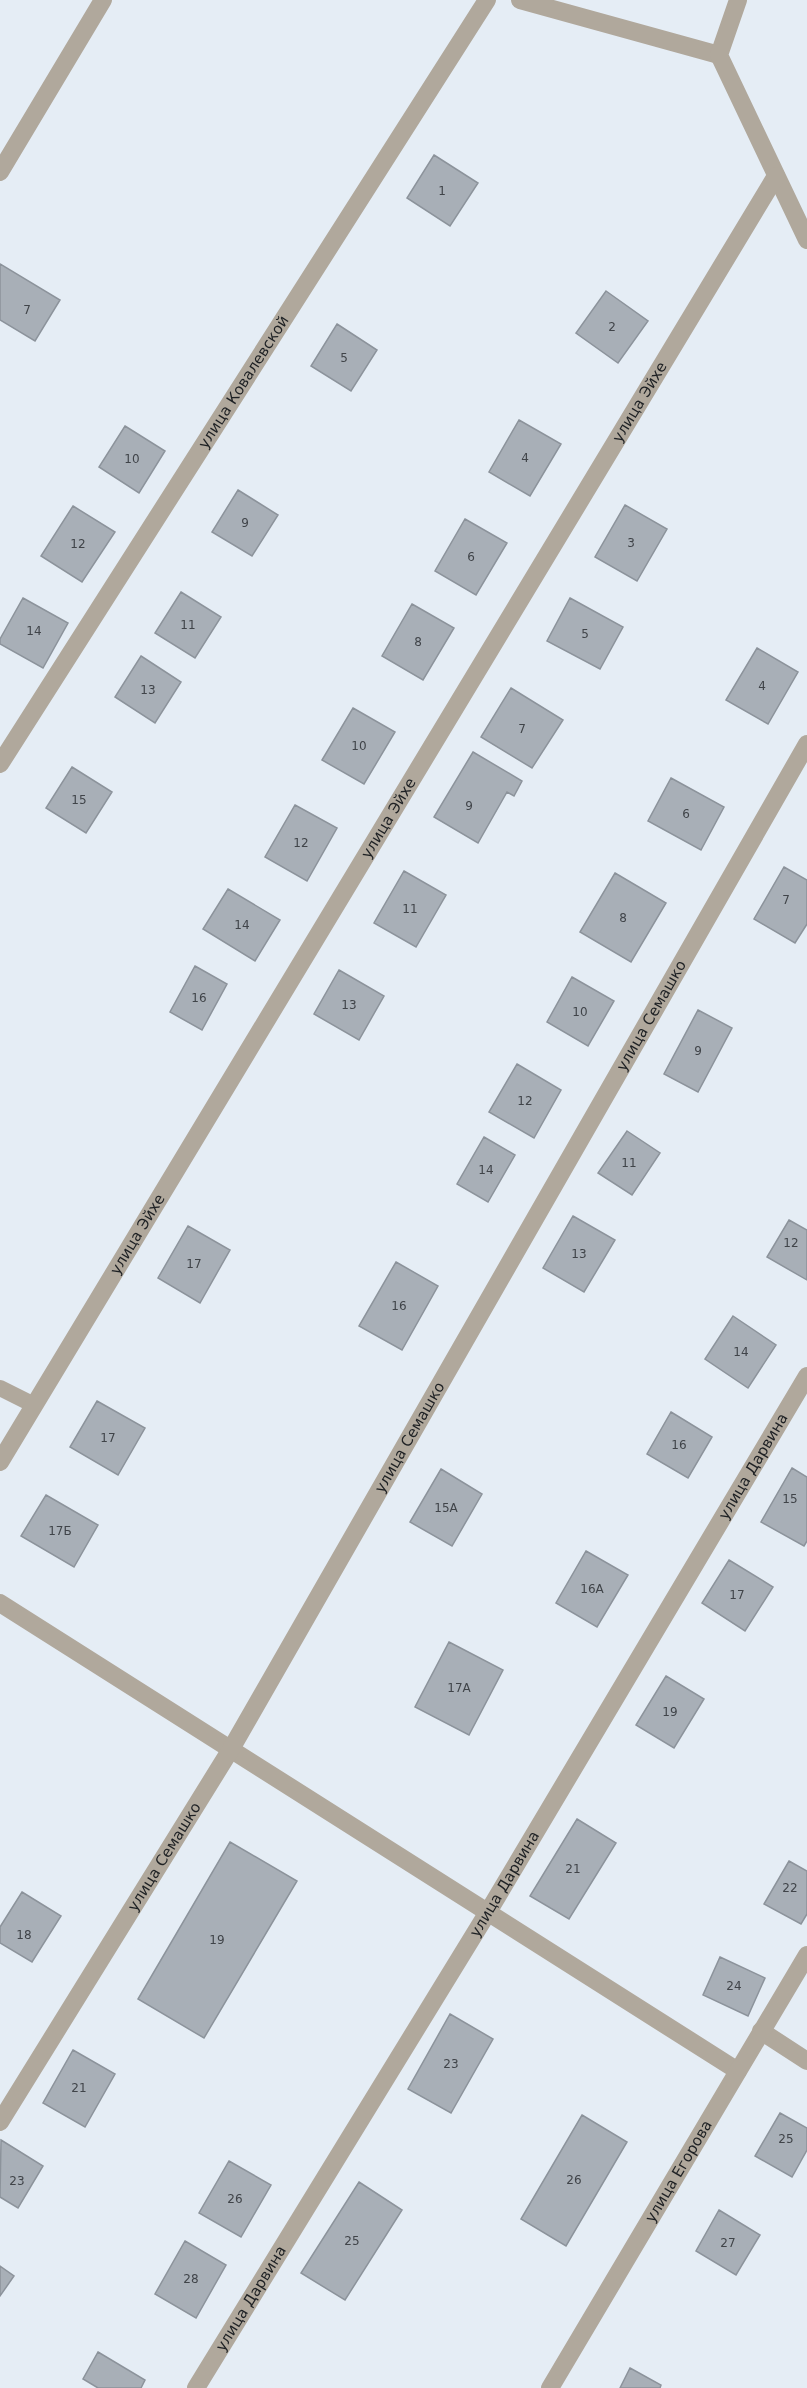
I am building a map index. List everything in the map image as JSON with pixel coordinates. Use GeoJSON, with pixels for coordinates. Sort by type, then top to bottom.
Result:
{"type":"FeatureCollection","features":[{"type":"Feature","properties":{"kind":"street"},"geometry":{"type":"LineString","coordinates":[[0,172],[103,0]]}},
{"type":"Feature","properties":{"kind":"street","name":"улица Ковалевской"},"geometry":{"type":"LineString","coordinates":[[0,764],[487,0]]}},
{"type":"Feature","properties":{"kind":"street"},"geometry":{"type":"LineString","coordinates":[[520,0],[719,55]]}},
{"type":"Feature","properties":{"kind":"street"},"geometry":{"type":"LineString","coordinates":[[738,0],[719,55],[807,240]]}},
{"type":"Feature","properties":{"kind":"street","name":"улица Эйхе"},"geometry":{"type":"LineString","coordinates":[[0,1462],[776,176]]}},
{"type":"Feature","properties":{"kind":"street","name":"улица Семашко"},"geometry":{"type":"LineString","coordinates":[[0,2122],[231,1749],[807,744]]}},
{"type":"Feature","properties":{"kind":"street","name":"улица Дарвина"},"geometry":{"type":"LineString","coordinates":[[196,2388],[488,1912],[807,1376]]}},
{"type":"Feature","properties":{"kind":"street"},"geometry":{"type":"LineString","coordinates":[[0,1603],[738,2071]]}},
{"type":"Feature","properties":{"kind":"street","name":"улица Егорова"},"geometry":{"type":"LineString","coordinates":[[550,2388],[807,1955]]}},
{"type":"Feature","properties":{"kind":"street"},"geometry":{"type":"LineString","coordinates":[[761,2031],[807,2061]]}},
{"type":"Feature","properties":{"kind":"lane"},"geometry":{"type":"LineString","coordinates":[[0,1388],[34,1406]]}},
{"type":"Feature","properties":{"kind":"building"},"geometry":{"type":"Polygon","coordinates":[[[434,155],[478,183],[450,226],[407,198],[434,155]]]}},
{"type":"Feature","properties":{"kind":"building"},"geometry":{"type":"Polygon","coordinates":[[[0,264],[60,300],[35,341],[0,320],[0,264]]]}},
{"type":"Feature","properties":{"kind":"building"},"geometry":{"type":"Polygon","coordinates":[[[606,291],[648,321],[618,363],[576,333],[606,291]]]}},
{"type":"Feature","properties":{"kind":"building"},"geometry":{"type":"Polygon","coordinates":[[[337,324],[377,350],[351,391],[311,366],[337,324]]]}},
{"type":"Feature","properties":{"kind":"building"},"geometry":{"type":"Polygon","coordinates":[[[519,420],[561,444],[530,496],[489,472],[519,420]]]}},
{"type":"Feature","properties":{"kind":"building"},"geometry":{"type":"Polygon","coordinates":[[[125,426],[165,451],[139,493],[99,467],[125,426]]]}},
{"type":"Feature","properties":{"kind":"building"},"geometry":{"type":"Polygon","coordinates":[[[238,490],[278,515],[252,556],[212,532],[238,490]]]}},
{"type":"Feature","properties":{"kind":"building"},"geometry":{"type":"Polygon","coordinates":[[[625,505],[667,529],[637,581],[595,557],[625,505]]]}},
{"type":"Feature","properties":{"kind":"building"},"geometry":{"type":"Polygon","coordinates":[[[73,506],[115,532],[82,582],[41,556],[73,506]]]}},
{"type":"Feature","properties":{"kind":"building"},"geometry":{"type":"Polygon","coordinates":[[[465,519],[507,543],[476,595],[435,571],[465,519]]]}},
{"type":"Feature","properties":{"kind":"building"},"geometry":{"type":"Polygon","coordinates":[[[181,592],[221,617],[195,658],[155,633],[181,592]]]}},
{"type":"Feature","properties":{"kind":"building"},"geometry":{"type":"Polygon","coordinates":[[[23,598],[68,623],[43,668],[0,644],[0,639],[23,598]]]}},
{"type":"Feature","properties":{"kind":"building"},"geometry":{"type":"Polygon","coordinates":[[[570,598],[623,627],[600,669],[547,641],[570,598]]]}},
{"type":"Feature","properties":{"kind":"building"},"geometry":{"type":"Polygon","coordinates":[[[412,604],[454,628],[423,680],[382,656],[412,604]]]}},
{"type":"Feature","properties":{"kind":"building"},"geometry":{"type":"Polygon","coordinates":[[[757,648],[798,672],[768,724],[726,700],[757,648]]]}},
{"type":"Feature","properties":{"kind":"building"},"geometry":{"type":"Polygon","coordinates":[[[141,656],[181,682],[155,723],[115,697],[141,656]]]}},
{"type":"Feature","properties":{"kind":"building"},"geometry":{"type":"Polygon","coordinates":[[[511,688],[563,720],[532,768],[481,737],[511,688]]]}},
{"type":"Feature","properties":{"kind":"building"},"geometry":{"type":"Polygon","coordinates":[[[353,708],[395,732],[364,784],[322,760],[353,708]]]}},
{"type":"Feature","properties":{"kind":"building"},"geometry":{"type":"Polygon","coordinates":[[[473,752],[522,781],[514,796],[507,792],[478,843],[434,817],[473,752]]]}},
{"type":"Feature","properties":{"kind":"building"},"geometry":{"type":"Polygon","coordinates":[[[72,767],[112,792],[86,833],[46,808],[72,767]]]}},
{"type":"Feature","properties":{"kind":"building"},"geometry":{"type":"Polygon","coordinates":[[[671,778],[724,807],[701,850],[648,821],[671,778]]]}},
{"type":"Feature","properties":{"kind":"building"},"geometry":{"type":"Polygon","coordinates":[[[295,805],[337,828],[307,881],[265,857],[295,805]]]}},
{"type":"Feature","properties":{"kind":"building"},"geometry":{"type":"Polygon","coordinates":[[[784,867],[807,880],[807,924],[795,943],[754,919],[784,867]]]}},
{"type":"Feature","properties":{"kind":"building"},"geometry":{"type":"Polygon","coordinates":[[[404,871],[446,895],[416,947],[374,923],[404,871]]]}},
{"type":"Feature","properties":{"kind":"building"},"geometry":{"type":"Polygon","coordinates":[[[615,873],[666,903],[631,962],[580,932],[615,873]]]}},
{"type":"Feature","properties":{"kind":"building"},"geometry":{"type":"Polygon","coordinates":[[[228,889],[280,920],[255,961],[203,929],[228,889]]]}},
{"type":"Feature","properties":{"kind":"building"},"geometry":{"type":"Polygon","coordinates":[[[195,966],[227,984],[202,1030],[170,1012],[195,966]]]}},
{"type":"Feature","properties":{"kind":"building"},"geometry":{"type":"Polygon","coordinates":[[[339,970],[384,996],[359,1040],[314,1014],[339,970]]]}},
{"type":"Feature","properties":{"kind":"building"},"geometry":{"type":"Polygon","coordinates":[[[572,977],[614,1001],[588,1046],[547,1022],[572,977]]]}},
{"type":"Feature","properties":{"kind":"building"},"geometry":{"type":"Polygon","coordinates":[[[698,1010],[732,1028],[698,1092],[664,1074],[698,1010]]]}},
{"type":"Feature","properties":{"kind":"building"},"geometry":{"type":"Polygon","coordinates":[[[517,1064],[561,1090],[534,1138],[489,1112],[517,1064]]]}},
{"type":"Feature","properties":{"kind":"building"},"geometry":{"type":"Polygon","coordinates":[[[627,1131],[660,1153],[632,1195],[598,1173],[627,1131]]]}},
{"type":"Feature","properties":{"kind":"building"},"geometry":{"type":"Polygon","coordinates":[[[484,1137],[515,1155],[488,1202],[457,1184],[484,1137]]]}},
{"type":"Feature","properties":{"kind":"building"},"geometry":{"type":"Polygon","coordinates":[[[573,1216],[615,1240],[584,1292],[543,1268],[573,1216]]]}},
{"type":"Feature","properties":{"kind":"building"},"geometry":{"type":"Polygon","coordinates":[[[789,1220],[807,1230],[807,1280],[767,1257],[789,1220]]]}},
{"type":"Feature","properties":{"kind":"building"},"geometry":{"type":"Polygon","coordinates":[[[188,1226],[230,1250],[200,1303],[158,1278],[188,1226]]]}},
{"type":"Feature","properties":{"kind":"building"},"geometry":{"type":"Polygon","coordinates":[[[396,1262],[438,1286],[402,1350],[359,1326],[396,1262]]]}},
{"type":"Feature","properties":{"kind":"building"},"geometry":{"type":"Polygon","coordinates":[[[733,1316],[776,1345],[748,1388],[705,1359],[733,1316]]]}},
{"type":"Feature","properties":{"kind":"building"},"geometry":{"type":"Polygon","coordinates":[[[97,1401],[145,1428],[118,1475],[70,1447],[97,1401]]]}},
{"type":"Feature","properties":{"kind":"building"},"geometry":{"type":"Polygon","coordinates":[[[671,1412],[712,1437],[688,1478],[647,1454],[671,1412]]]}},
{"type":"Feature","properties":{"kind":"building"},"geometry":{"type":"Polygon","coordinates":[[[792,1468],[807,1477],[807,1541],[804,1546],[761,1522],[792,1468]]]}},
{"type":"Feature","properties":{"kind":"building"},"geometry":{"type":"Polygon","coordinates":[[[441,1469],[482,1494],[452,1546],[410,1522],[441,1469]]]}},
{"type":"Feature","properties":{"kind":"building"},"geometry":{"type":"Polygon","coordinates":[[[46,1495],[98,1525],[74,1567],[21,1536],[46,1495]]]}},
{"type":"Feature","properties":{"kind":"building"},"geometry":{"type":"Polygon","coordinates":[[[586,1551],[628,1575],[597,1627],[556,1603],[586,1551]]]}},
{"type":"Feature","properties":{"kind":"building"},"geometry":{"type":"Polygon","coordinates":[[[729,1560],[773,1587],[745,1631],[702,1603],[729,1560]]]}},
{"type":"Feature","properties":{"kind":"building"},"geometry":{"type":"Polygon","coordinates":[[[449,1642],[503,1670],[469,1735],[415,1707],[449,1642]]]}},
{"type":"Feature","properties":{"kind":"building"},"geometry":{"type":"Polygon","coordinates":[[[666,1676],[704,1699],[674,1748],[636,1725],[666,1676]]]}},
{"type":"Feature","properties":{"kind":"building"},"geometry":{"type":"Polygon","coordinates":[[[577,1819],[616,1843],[569,1919],[530,1896],[577,1819]]]}},
{"type":"Feature","properties":{"kind":"building"},"geometry":{"type":"Polygon","coordinates":[[[230,1842],[297,1881],[204,2038],[138,1999],[230,1842]]]}},
{"type":"Feature","properties":{"kind":"building"},"geometry":{"type":"Polygon","coordinates":[[[789,1861],[807,1871],[807,1914],[801,1924],[764,1904],[789,1861]]]}},
{"type":"Feature","properties":{"kind":"building"},"geometry":{"type":"Polygon","coordinates":[[[22,1892],[61,1916],[32,1962],[0,1943],[0,1927],[22,1892]]]}},
{"type":"Feature","properties":{"kind":"building"},"geometry":{"type":"Polygon","coordinates":[[[720,1957],[765,1978],[748,2016],[703,1995],[720,1957]]]}},
{"type":"Feature","properties":{"kind":"building"},"geometry":{"type":"Polygon","coordinates":[[[450,2014],[493,2039],[451,2113],[408,2089],[450,2014]]]}},
{"type":"Feature","properties":{"kind":"building"},"geometry":{"type":"Polygon","coordinates":[[[73,2050],[115,2074],[85,2127],[43,2103],[73,2050]]]}},
{"type":"Feature","properties":{"kind":"building"},"geometry":{"type":"Polygon","coordinates":[[[780,2113],[807,2128],[807,2150],[792,2177],[755,2156],[780,2113]]]}},
{"type":"Feature","properties":{"kind":"building"},"geometry":{"type":"Polygon","coordinates":[[[582,2115],[627,2142],[566,2246],[521,2219],[582,2115]]]}},
{"type":"Feature","properties":{"kind":"building"},"geometry":{"type":"Polygon","coordinates":[[[1,2140],[43,2166],[18,2208],[0,2197],[1,2140]]]}},
{"type":"Feature","properties":{"kind":"building"},"geometry":{"type":"Polygon","coordinates":[[[229,2161],[271,2185],[241,2237],[199,2213],[229,2161]]]}},
{"type":"Feature","properties":{"kind":"building"},"geometry":{"type":"Polygon","coordinates":[[[359,2182],[402,2210],[345,2300],[301,2273],[359,2182]]]}},
{"type":"Feature","properties":{"kind":"building"},"geometry":{"type":"Polygon","coordinates":[[[719,2210],[760,2235],[736,2275],[696,2251],[719,2210]]]}},
{"type":"Feature","properties":{"kind":"building"},"geometry":{"type":"Polygon","coordinates":[[[185,2241],[226,2265],[196,2318],[155,2294],[185,2241]]]}},
{"type":"Feature","properties":{"kind":"building"},"geometry":{"type":"Polygon","coordinates":[[[0,2266],[14,2276],[0,2296],[0,2266]]]}},
{"type":"Feature","properties":{"kind":"building"},"geometry":{"type":"Polygon","coordinates":[[[98,2352],[145,2380],[141,2388],[98,2388],[83,2379],[98,2352]]]}},
{"type":"Feature","properties":{"kind":"building"},"geometry":{"type":"Polygon","coordinates":[[[630,2368],[661,2385],[660,2388],[620,2388],[630,2368]]]}}]}
